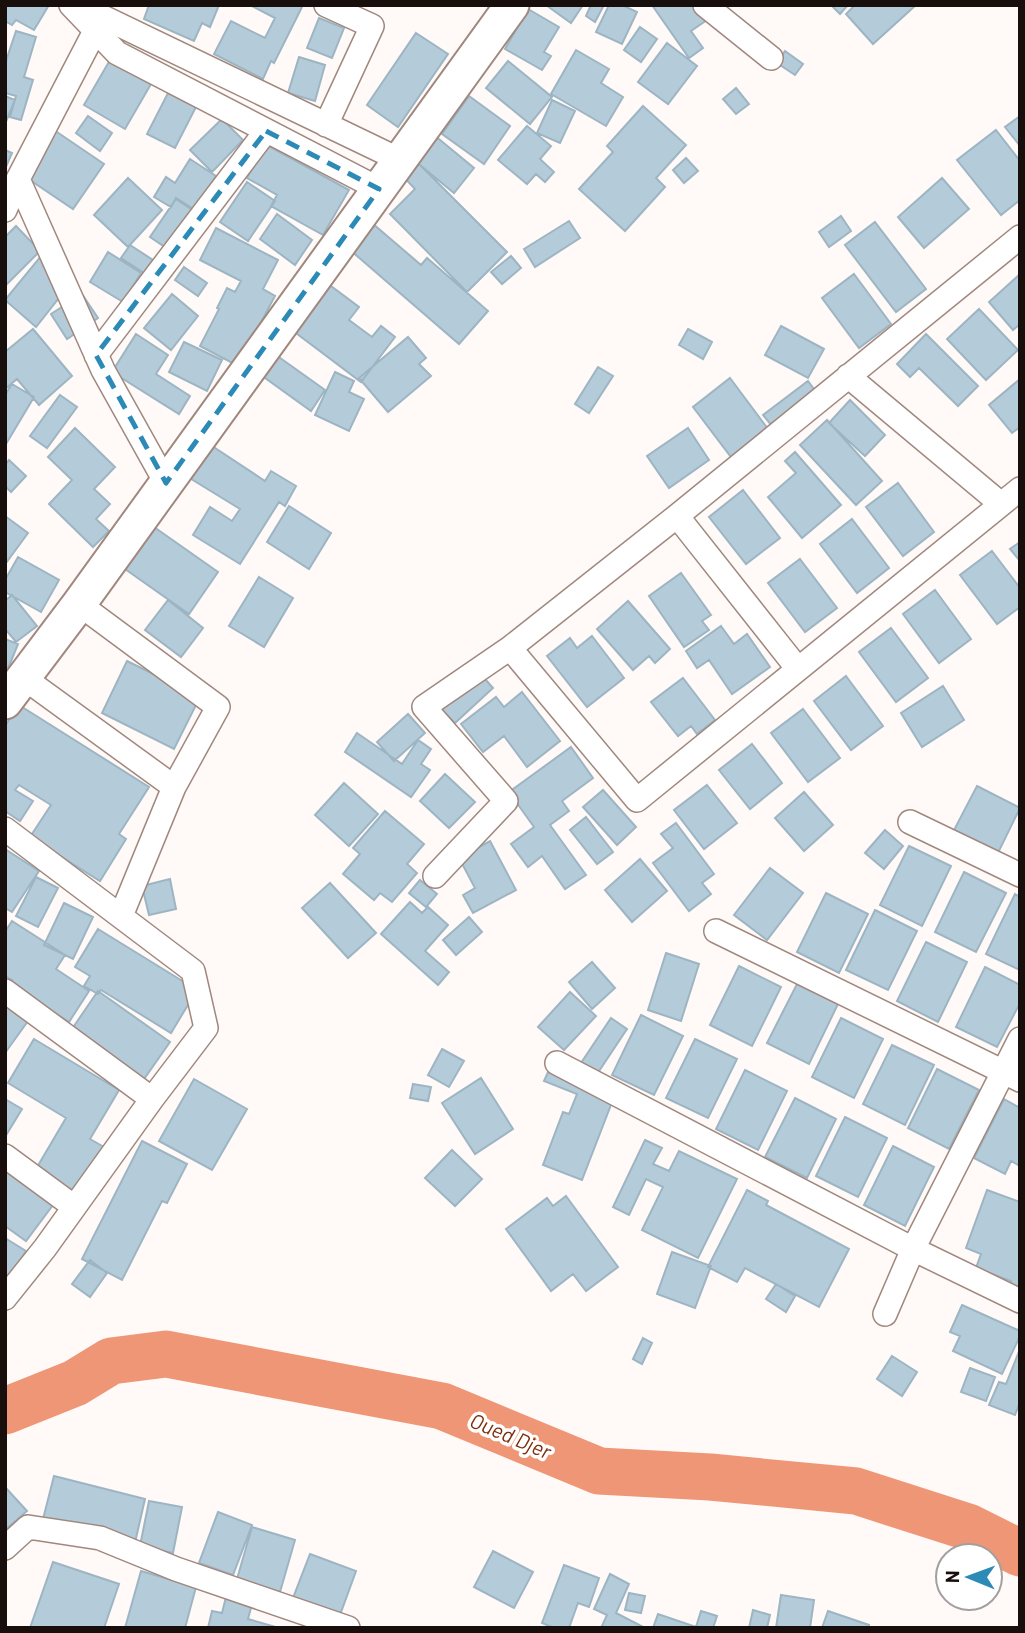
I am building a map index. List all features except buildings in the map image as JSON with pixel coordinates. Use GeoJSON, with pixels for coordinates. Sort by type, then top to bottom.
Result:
{"type":"FeatureCollection","features":[{"type":"Feature","properties":{"kind":"street"},"geometry":{"type":"LineString","coordinates":[[71,5],[117,53],[379,189]]}},
{"type":"Feature","properties":{"kind":"street"},"geometry":{"type":"LineString","coordinates":[[78,5],[400,160]]}},
{"type":"Feature","properties":{"kind":"street"},"geometry":{"type":"LineString","coordinates":[[326,5],[372,26],[326,125]]}},
{"type":"Feature","properties":{"kind":"street"},"geometry":{"type":"LineString","coordinates":[[174,787],[14,690],[512,5]]}},
{"type":"Feature","properties":{"kind":"street"},"geometry":{"type":"LineString","coordinates":[[705,5],[771,58]]}},
{"type":"Feature","properties":{"kind":"street"},"geometry":{"type":"LineString","coordinates":[[5,210],[18,179],[96,31]]}},
{"type":"Feature","properties":{"kind":"street"},"geometry":{"type":"LineString","coordinates":[[96,355],[266,131]]}},
{"type":"Feature","properties":{"kind":"street"},"geometry":{"type":"LineString","coordinates":[[18,179],[96,355],[166,483]]}},
{"type":"Feature","properties":{"kind":"street"},"geometry":{"type":"LineString","coordinates":[[435,876],[506,801],[424,706],[510,648],[1020,237]]}},
{"type":"Feature","properties":{"kind":"street"},"geometry":{"type":"LineString","coordinates":[[848,376],[1001,504]]}},
{"type":"Feature","properties":{"kind":"street"},"geometry":{"type":"LineString","coordinates":[[510,648],[637,800],[1020,489]]}},
{"type":"Feature","properties":{"kind":"street"},"geometry":{"type":"LineString","coordinates":[[677,516],[798,668]]}},
{"type":"Feature","properties":{"kind":"street"},"geometry":{"type":"LineString","coordinates":[[79,604],[218,708],[174,787],[121,916]]}},
{"type":"Feature","properties":{"kind":"street"},"geometry":{"type":"LineString","coordinates":[[910,822],[1020,875]]}},
{"type":"Feature","properties":{"kind":"street"},"geometry":{"type":"LineString","coordinates":[[5,829],[193,971],[206,1028],[5,1298]]}},
{"type":"Feature","properties":{"kind":"street"},"geometry":{"type":"LineString","coordinates":[[716,931],[1011,1076]]}},
{"type":"Feature","properties":{"kind":"street"},"geometry":{"type":"LineString","coordinates":[[5,991],[152,1099]]}},
{"type":"Feature","properties":{"kind":"street"},"geometry":{"type":"LineString","coordinates":[[885,1314],[913,1249],[1011,1076],[1020,1039]]}},
{"type":"Feature","properties":{"kind":"street"},"geometry":{"type":"LineString","coordinates":[[557,1063],[913,1249],[1020,1301]]}},
{"type":"Feature","properties":{"kind":"street"},"geometry":{"type":"LineString","coordinates":[[5,1156],[73,1206]]}},
{"type":"Feature","properties":{"kind":"street"},"geometry":{"type":"LineString","coordinates":[[5,1548],[28,1527],[100,1538],[176,1569],[348,1628]]}},
{"type":"Feature","properties":{"kind":"highlighted area"},"geometry":{"type":"Polygon","coordinates":[[[266,131],[379,189],[166,483],[96,355],[266,131]]]}},
{"type":"Feature","properties":{"kind":"waterway","name":"Oued Djer"},"geometry":{"type":"LineString","coordinates":[[5,1411],[75,1383],[111,1361],[166,1354],[442,1406],[599,1471],[710,1477],[856,1491],[968,1527],[1020,1553]]}}]}
